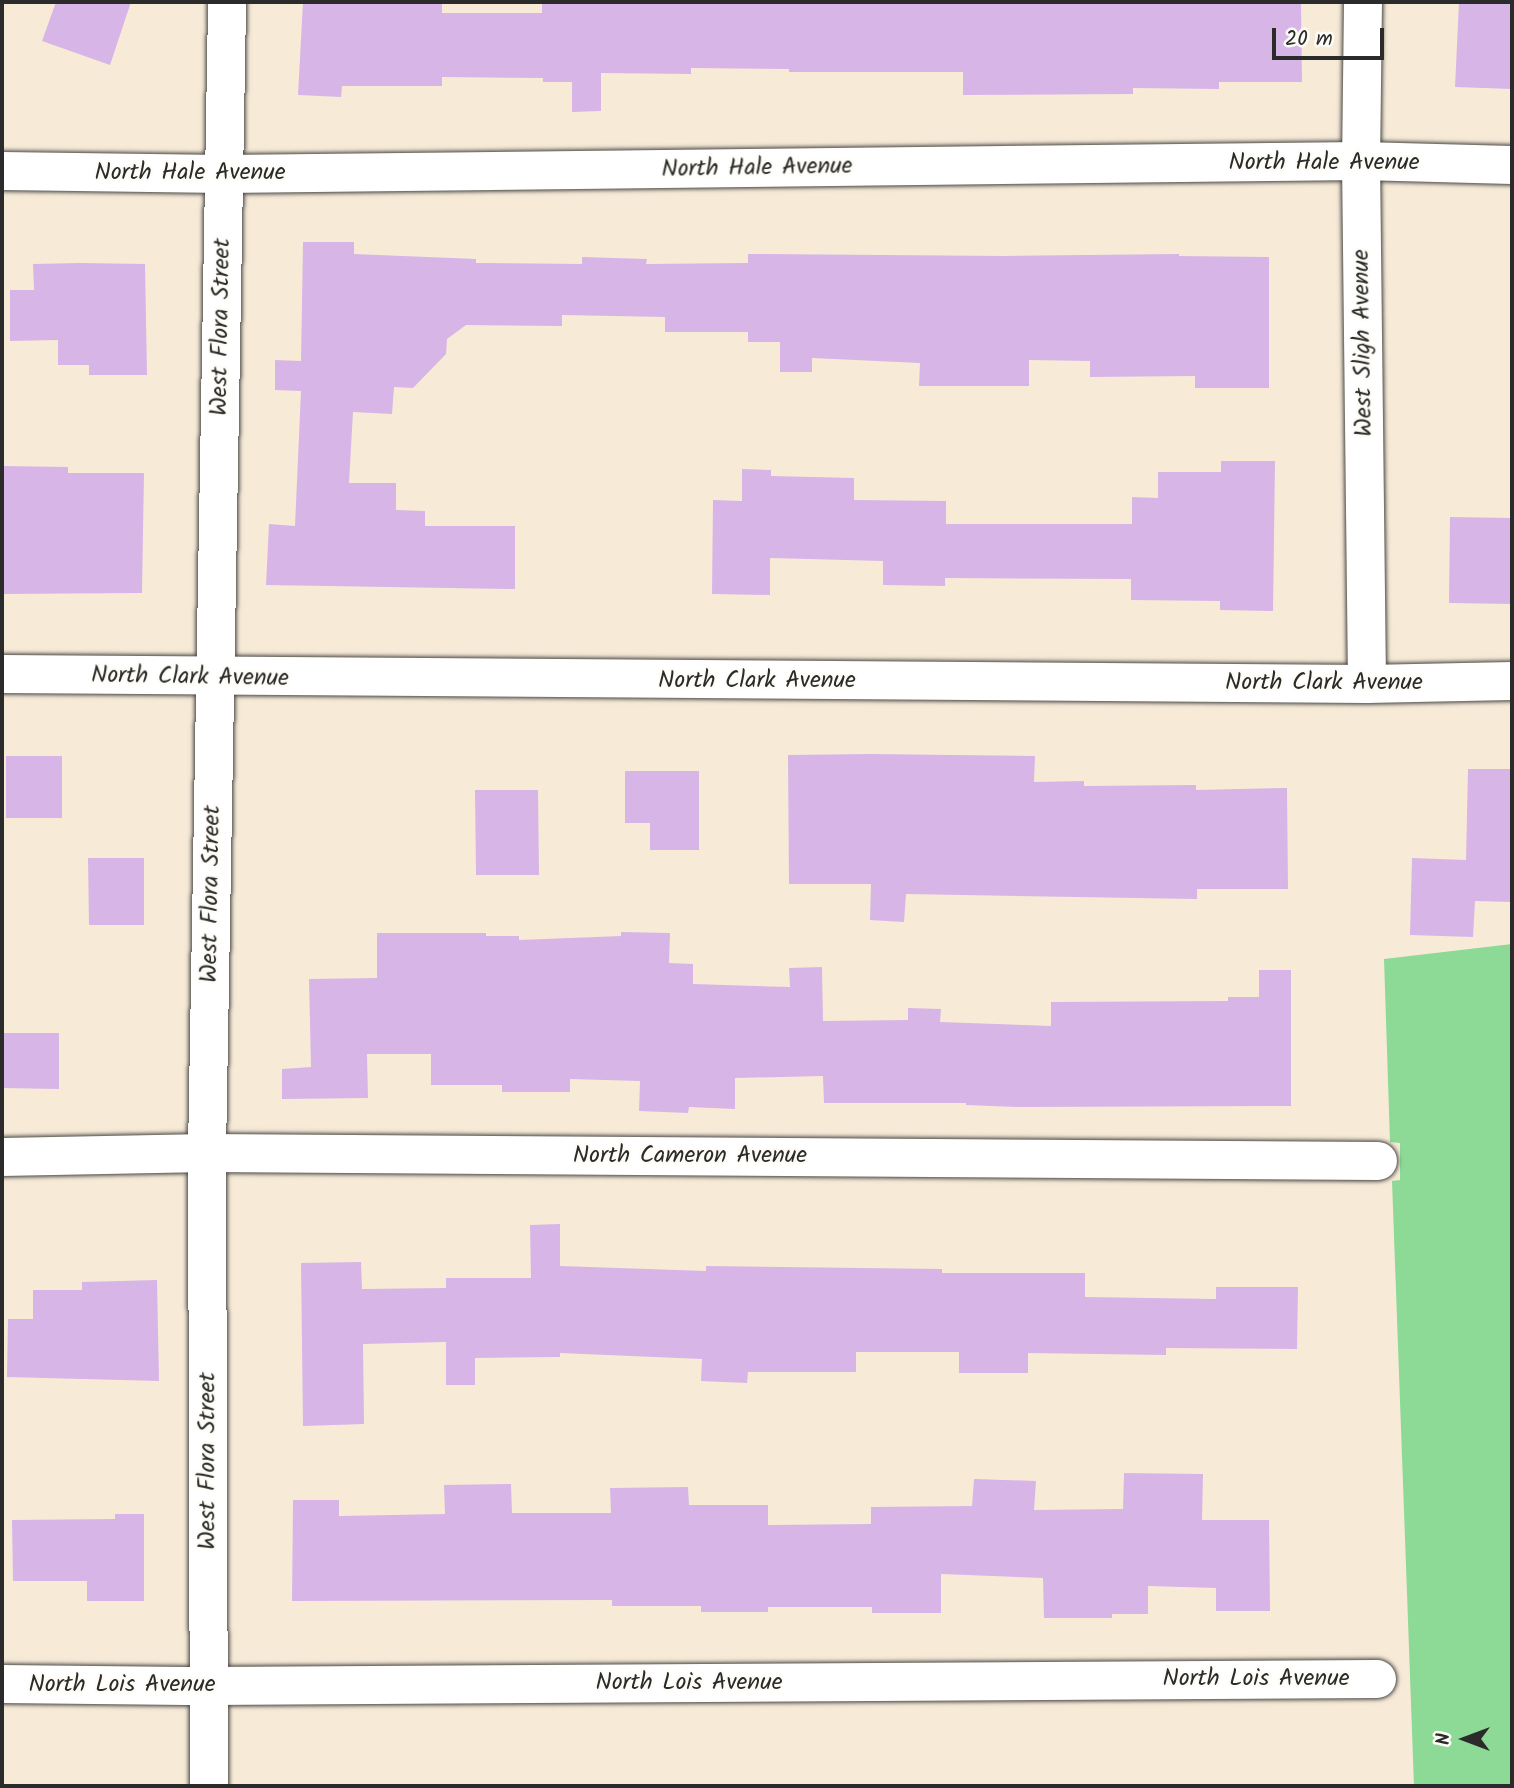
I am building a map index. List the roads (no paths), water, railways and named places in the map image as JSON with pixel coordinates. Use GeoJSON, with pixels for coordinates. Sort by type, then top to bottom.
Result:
{"type":"FeatureCollection","features":[{"type":"Feature","properties":{"kind":"street","name":"West Flora Street"},"geometry":{"type":"LineString","coordinates":[[209,1786],[206,1153],[227,2]]}},
{"type":"Feature","properties":{"kind":"street","name":"West Sligh Avenue"},"geometry":{"type":"LineString","coordinates":[[1363,2],[1360,160],[1367,684]]}},
{"type":"Feature","properties":{"kind":"street","name":"North Hale Avenue"},"geometry":{"type":"LineString","coordinates":[[2,171],[224,174],[1360,160],[1512,166]]}},
{"type":"Feature","properties":{"kind":"street","name":"North Clark Avenue"},"geometry":{"type":"LineString","coordinates":[[2,674],[1367,684],[1512,681]]}},
{"type":"Feature","properties":{"kind":"street","name":"North Cameron Avenue"},"geometry":{"type":"LineString","coordinates":[[2,1157],[206,1153],[1378,1161]]}},
{"type":"Feature","properties":{"kind":"street","name":"North Lois Avenue"},"geometry":{"type":"LineString","coordinates":[[2,1684],[209,1686],[1377,1679]]}}]}
